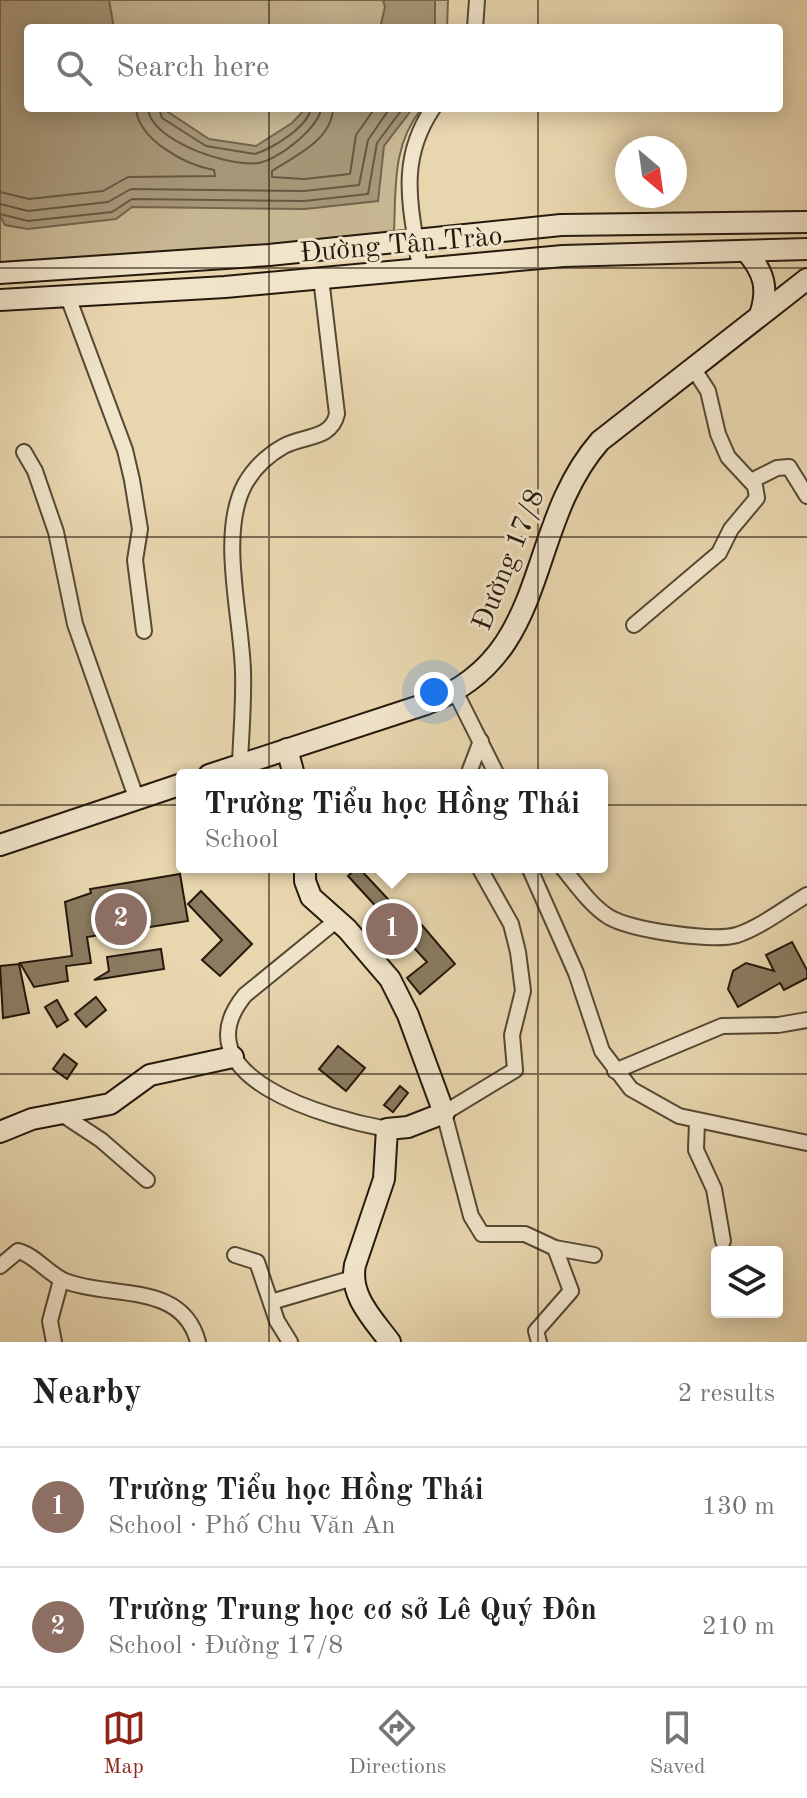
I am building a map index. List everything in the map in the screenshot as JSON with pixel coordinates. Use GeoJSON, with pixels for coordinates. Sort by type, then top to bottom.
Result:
{"type":"FeatureCollection","features":[{"type":"Feature","properties":{"kind":"street"},"geometry":{"type":"LineString","coordinates":[[475,24],[477,0]]}},
{"type":"Feature","properties":{"kind":"street"},"geometry":{"type":"LineString","coordinates":[[420,270],[410,160],[414,140],[431,112]]}},
{"type":"Feature","properties":{"kind":"street","name":"Đường Tân Trào"},"geometry":{"type":"LineString","coordinates":[[0,273],[269,255],[561,225],[807,222]]}},
{"type":"Feature","properties":{"kind":"street","name":"Đường Tân Trào"},"geometry":{"type":"LineString","coordinates":[[0,300],[321,278],[563,256],[807,249]]}},
{"type":"Feature","properties":{"kind":"street"},"geometry":{"type":"LineString","coordinates":[[746,251],[767,285],[760,315]]}},
{"type":"Feature","properties":{"kind":"street"},"geometry":{"type":"LineString","coordinates":[[240,764],[243,674],[235,598],[234,519],[244,486],[260,464],[285,446],[326,433],[334,425],[337,414],[321,278]]}},
{"type":"Feature","properties":{"kind":"street","name":"Đường 17/8"},"geometry":{"type":"LineString","coordinates":[[226,769],[456,693],[480,675],[515,627],[565,491],[581,462],[600,441],[807,279]]}},
{"type":"Feature","properties":{"kind":"street"},"geometry":{"type":"LineString","coordinates":[[68,297],[128,465],[140,529],[135,560],[144,631]]}},
{"type":"Feature","properties":{"kind":"street"},"geometry":{"type":"LineString","coordinates":[[634,625],[719,553],[731,529],[757,498],[751,481],[728,457],[718,434],[711,398],[693,368]]}},
{"type":"Feature","properties":{"kind":"street"},"geometry":{"type":"LineString","coordinates":[[24,452],[35,471],[56,532],[75,624],[137,800]]}},
{"type":"Feature","properties":{"kind":"street"},"geometry":{"type":"LineString","coordinates":[[751,481],[777,468],[789,467],[807,496]]}},
{"type":"Feature","properties":{"kind":"street"},"geometry":{"type":"LineString","coordinates":[[456,693],[495,769]]}},
{"type":"Feature","properties":{"kind":"street"},"geometry":{"type":"LineString","coordinates":[[470,769],[481,741]]}},
{"type":"Feature","properties":{"kind":"street"},"geometry":{"type":"LineString","coordinates":[[287,749],[292,769]]}},
{"type":"Feature","properties":{"kind":"street"},"geometry":{"type":"LineString","coordinates":[[0,845],[176,786]]}},
{"type":"Feature","properties":{"kind":"street"},"geometry":{"type":"LineString","coordinates":[[305,873],[311,897],[337,920],[390,979],[408,1015],[444,1113],[477,1229],[482,1234],[525,1234],[555,1248],[594,1255]]}},
{"type":"Feature","properties":{"kind":"street"},"geometry":{"type":"LineString","coordinates":[[337,920],[245,995],[234,1009],[227,1038],[233,1057],[254,1080],[284,1098],[350,1123],[387,1129],[408,1127],[444,1113],[515,1070],[512,1035],[523,991],[518,952],[511,924],[482,873]]}},
{"type":"Feature","properties":{"kind":"street"},"geometry":{"type":"LineString","coordinates":[[532,873],[576,973],[597,1041],[615,1071],[631,1089],[654,1104],[697,1121],[807,1143]]}},
{"type":"Feature","properties":{"kind":"street"},"geometry":{"type":"LineString","coordinates":[[567,873],[588,899],[609,917],[625,924],[717,937],[748,931],[807,895]]}},
{"type":"Feature","properties":{"kind":"street"},"geometry":{"type":"LineString","coordinates":[[615,1071],[722,1026],[778,1025],[807,1020]]}},
{"type":"Feature","properties":{"kind":"street"},"geometry":{"type":"LineString","coordinates":[[0,1132],[32,1119],[110,1104],[150,1075],[233,1057]]}},
{"type":"Feature","properties":{"kind":"street"},"geometry":{"type":"LineString","coordinates":[[60,1113],[101,1140],[147,1180]]}},
{"type":"Feature","properties":{"kind":"street"},"geometry":{"type":"LineString","coordinates":[[697,1121],[696,1150],[714,1189],[723,1241]]}},
{"type":"Feature","properties":{"kind":"street"},"geometry":{"type":"LineString","coordinates":[[387,1129],[382,1186],[353,1278],[366,1311],[390,1342]]}},
{"type":"Feature","properties":{"kind":"street"},"geometry":{"type":"LineString","coordinates":[[539,1342],[536,1331],[540,1323],[571,1291],[555,1248]]}},
{"type":"Feature","properties":{"kind":"street"},"geometry":{"type":"LineString","coordinates":[[0,1266],[18,1251],[61,1280],[175,1305],[188,1318],[198,1342]]}},
{"type":"Feature","properties":{"kind":"street"},"geometry":{"type":"LineString","coordinates":[[235,1255],[257,1262],[290,1342]]}},
{"type":"Feature","properties":{"kind":"street"},"geometry":{"type":"LineString","coordinates":[[271,1302],[353,1278]]}},
{"type":"Feature","properties":{"kind":"street"},"geometry":{"type":"LineString","coordinates":[[54,1342],[50,1321],[61,1280]]}},
{"type":"Feature","properties":{"kind":"shaded area"},"geometry":{"type":"Polygon","coordinates":[[[0,0],[448,0],[447,24],[24,24],[24,112],[419,112],[400,152],[394,233],[0,271],[0,0]]]}},
{"type":"Feature","properties":{"kind":"water"},"geometry":{"type":"Polygon","coordinates":[[[0,0],[109,0],[113,24],[24,24],[24,112],[168,112],[209,139],[256,146],[292,123],[302,112],[410,112],[384,146],[378,201],[305,209],[132,207],[116,219],[28,229],[5,225],[0,216],[0,0]]]}},
{"type":"Feature","properties":{"kind":"water"},"geometry":{"type":"Polygon","coordinates":[[[383,0],[435,0],[435,24],[381,24],[385,7],[383,0]]]}},
{"type":"Feature","properties":{"kind":"building"},"geometry":{"type":"Polygon","coordinates":[[[364,873],[416,929],[421,924],[455,964],[420,994],[407,978],[427,962],[348,876],[364,873]]]}},
{"type":"Feature","properties":{"kind":"building"},"geometry":{"type":"Polygon","coordinates":[[[180,874],[188,921],[87,937],[91,963],[66,966],[68,981],[34,987],[20,963],[72,956],[65,902],[91,893],[90,889],[180,874]]]}},
{"type":"Feature","properties":{"kind":"building"},"geometry":{"type":"Polygon","coordinates":[[[201,891],[252,944],[220,976],[202,960],[222,940],[188,904],[201,891]]]}},
{"type":"Feature","properties":{"kind":"building"},"geometry":{"type":"Polygon","coordinates":[[[792,942],[807,970],[807,978],[784,990],[780,983],[738,1007],[728,989],[733,971],[746,963],[774,971],[766,955],[792,942]]]}},
{"type":"Feature","properties":{"kind":"building"},"geometry":{"type":"Polygon","coordinates":[[[161,949],[164,969],[94,980],[109,971],[107,957],[161,949]]]}},
{"type":"Feature","properties":{"kind":"building"},"geometry":{"type":"Polygon","coordinates":[[[19,964],[29,1013],[3,1018],[0,966],[19,964]]]}},
{"type":"Feature","properties":{"kind":"building"},"geometry":{"type":"Polygon","coordinates":[[[96,997],[106,1010],[86,1027],[75,1014],[96,997]]]}},
{"type":"Feature","properties":{"kind":"building"},"geometry":{"type":"Polygon","coordinates":[[[57,1000],[68,1020],[57,1027],[45,1007],[57,1000]]]}},
{"type":"Feature","properties":{"kind":"building"},"geometry":{"type":"Polygon","coordinates":[[[338,1046],[365,1068],[346,1091],[319,1069],[338,1046]]]}},
{"type":"Feature","properties":{"kind":"building"},"geometry":{"type":"Polygon","coordinates":[[[64,1054],[77,1064],[67,1079],[53,1069],[64,1054]]]}},
{"type":"Feature","properties":{"kind":"building"},"geometry":{"type":"Polygon","coordinates":[[[400,1086],[408,1093],[393,1112],[384,1105],[400,1086]]]}},
{"type":"Feature","properties":{"kind":"place","name":"Trường Trung học cơ sở Lê Quý Đôn"},"geometry":{"type":"Point","coordinates":[121,919]}},
{"type":"Feature","properties":{"kind":"place","name":"Trường Tiểu học Hồng Thái"},"geometry":{"type":"Point","coordinates":[392,929]}}]}
